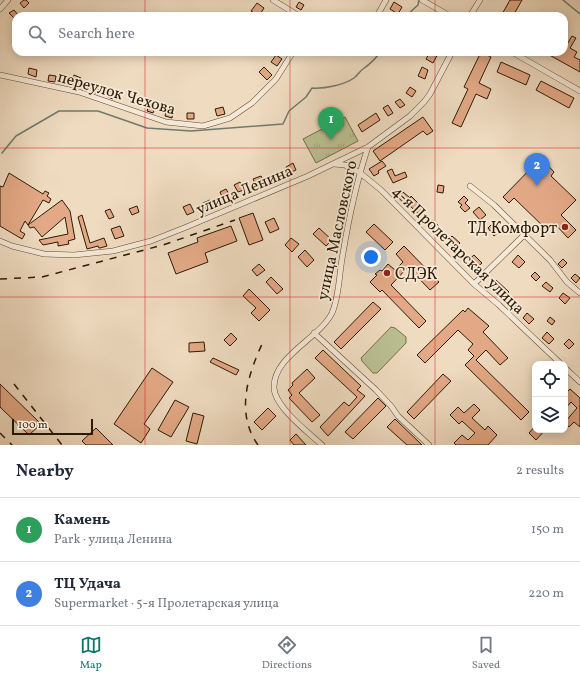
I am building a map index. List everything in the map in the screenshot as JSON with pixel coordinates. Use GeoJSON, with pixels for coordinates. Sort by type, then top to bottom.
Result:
{"type":"FeatureCollection","features":[{"type":"Feature","properties":{"kind":"street"},"geometry":{"type":"LineString","coordinates":[[0,8],[8,0]]}},
{"type":"Feature","properties":{"kind":"street"},"geometry":{"type":"LineString","coordinates":[[273,0],[292,12]]}},
{"type":"Feature","properties":{"kind":"street"},"geometry":{"type":"LineString","coordinates":[[379,12],[386,0]]}},
{"type":"Feature","properties":{"kind":"street"},"geometry":{"type":"LineString","coordinates":[[422,0],[443,12]]}},
{"type":"Feature","properties":{"kind":"street"},"geometry":{"type":"LineString","coordinates":[[472,12],[480,0]]}},
{"type":"Feature","properties":{"kind":"street","name":"переулок Чехова"},"geometry":{"type":"LineString","coordinates":[[0,75],[79,92],[166,122],[203,126],[230,118],[252,103],[276,79],[290,56]]}},
{"type":"Feature","properties":{"kind":"street","name":"улица Ленина"},"geometry":{"type":"LineString","coordinates":[[0,242],[44,254],[74,255],[113,251],[151,241],[184,228],[308,176],[368,147],[410,116],[424,102],[430,94],[450,56]]}},
{"type":"Feature","properties":{"kind":"street"},"geometry":{"type":"LineString","coordinates":[[519,56],[580,92]]}},
{"type":"Feature","properties":{"kind":"street","name":"улица Масловского"},"geometry":{"type":"LineString","coordinates":[[322,445],[282,408],[275,397],[275,376],[282,365],[324,324],[331,314],[336,302],[344,248],[359,172],[368,147]]}},
{"type":"Feature","properties":{"kind":"street","name":"4-я Пролетарская улица"},"geometry":{"type":"LineString","coordinates":[[333,164],[345,165],[359,172],[381,190],[474,284],[499,305],[558,361]]}},
{"type":"Feature","properties":{"kind":"street"},"geometry":{"type":"LineString","coordinates":[[470,186],[494,206],[550,260],[567,282],[580,293]]}},
{"type":"Feature","properties":{"kind":"street"},"geometry":{"type":"LineString","coordinates":[[474,284],[524,235]]}},
{"type":"Feature","properties":{"kind":"street"},"geometry":{"type":"LineString","coordinates":[[314,333],[376,390],[398,416],[429,445]]}},
{"type":"Feature","properties":{"kind":"street"},"geometry":{"type":"LineString","coordinates":[[568,371],[580,382]]}},
{"type":"Feature","properties":{"kind":"green space"},"geometry":{"type":"Polygon","coordinates":[[[345,117],[358,141],[316,163],[303,139],[345,117]]]}},
{"type":"Feature","properties":{"kind":"green space"},"geometry":{"type":"Polygon","coordinates":[[[391,327],[395,328],[406,337],[406,343],[377,373],[373,373],[361,358],[391,327]]]}},
{"type":"Feature","properties":{"kind":"building"},"geometry":{"type":"Polygon","coordinates":[[[24,0],[29,3],[24,8],[20,3],[24,0]]]}},
{"type":"Feature","properties":{"kind":"building"},"geometry":{"type":"Polygon","coordinates":[[[510,0],[522,0],[515,12],[503,12],[510,0]]]}},
{"type":"Feature","properties":{"kind":"building"},"geometry":{"type":"Polygon","coordinates":[[[299,2],[304,5],[301,10],[296,7],[299,2]]]}},
{"type":"Feature","properties":{"kind":"building"},"geometry":{"type":"Polygon","coordinates":[[[394,2],[402,7],[399,12],[395,12],[390,9],[394,2]]]}},
{"type":"Feature","properties":{"kind":"building"},"geometry":{"type":"Polygon","coordinates":[[[257,3],[264,8],[262,12],[251,11],[257,3]]]}},
{"type":"Feature","properties":{"kind":"building"},"geometry":{"type":"Polygon","coordinates":[[[14,10],[16,12],[12,12],[12,16],[9,13],[14,10]]]}},
{"type":"Feature","properties":{"kind":"building"},"geometry":{"type":"Polygon","coordinates":[[[572,36],[576,38],[570,48],[577,52],[574,57],[580,60],[580,72],[551,56],[568,56],[568,43],[572,36]]]}},
{"type":"Feature","properties":{"kind":"building"},"geometry":{"type":"Polygon","coordinates":[[[275,56],[282,59],[277,66],[271,62],[275,56]]]}},
{"type":"Feature","properties":{"kind":"building"},"geometry":{"type":"Polygon","coordinates":[[[428,56],[437,56],[433,63],[426,59],[428,56]]]}},
{"type":"Feature","properties":{"kind":"building"},"geometry":{"type":"Polygon","coordinates":[[[479,56],[491,57],[479,83],[491,89],[487,99],[476,94],[461,127],[452,123],[468,89],[464,87],[479,56]]]}},
{"type":"Feature","properties":{"kind":"building"},"geometry":{"type":"Polygon","coordinates":[[[501,62],[530,75],[526,85],[497,72],[501,62]]]}},
{"type":"Feature","properties":{"kind":"building"},"geometry":{"type":"Polygon","coordinates":[[[264,67],[272,75],[267,80],[259,72],[264,67]]]}},
{"type":"Feature","properties":{"kind":"building"},"geometry":{"type":"Polygon","coordinates":[[[422,67],[428,70],[425,79],[418,76],[422,67]]]}},
{"type":"Feature","properties":{"kind":"building"},"geometry":{"type":"Polygon","coordinates":[[[29,68],[37,70],[36,77],[28,74],[29,68]]]}},
{"type":"Feature","properties":{"kind":"building"},"geometry":{"type":"Polygon","coordinates":[[[49,75],[56,76],[55,82],[48,81],[49,75]]]}},
{"type":"Feature","properties":{"kind":"building"},"geometry":{"type":"Polygon","coordinates":[[[74,75],[81,78],[78,85],[71,83],[74,75]]]}},
{"type":"Feature","properties":{"kind":"building"},"geometry":{"type":"Polygon","coordinates":[[[541,81],[574,98],[569,108],[536,90],[541,81]]]}},
{"type":"Feature","properties":{"kind":"building"},"geometry":{"type":"Polygon","coordinates":[[[410,87],[416,91],[412,97],[406,93],[410,87]]]}},
{"type":"Feature","properties":{"kind":"building"},"geometry":{"type":"Polygon","coordinates":[[[95,88],[100,90],[98,94],[93,92],[95,88]]]}},
{"type":"Feature","properties":{"kind":"building"},"geometry":{"type":"Polygon","coordinates":[[[110,91],[116,93],[113,99],[108,97],[110,91]]]}},
{"type":"Feature","properties":{"kind":"building"},"geometry":{"type":"Polygon","coordinates":[[[400,99],[405,105],[400,108],[395,102],[400,99]]]}},
{"type":"Feature","properties":{"kind":"building"},"geometry":{"type":"Polygon","coordinates":[[[149,105],[155,108],[153,113],[147,111],[149,105]]]}},
{"type":"Feature","properties":{"kind":"building"},"geometry":{"type":"Polygon","coordinates":[[[388,105],[393,113],[388,116],[383,108],[388,105]]]}},
{"type":"Feature","properties":{"kind":"building"},"geometry":{"type":"Polygon","coordinates":[[[223,107],[225,114],[217,116],[215,109],[223,107]]]}},
{"type":"Feature","properties":{"kind":"building"},"geometry":{"type":"Polygon","coordinates":[[[166,111],[173,112],[172,118],[165,116],[166,111]]]}},
{"type":"Feature","properties":{"kind":"building"},"geometry":{"type":"Polygon","coordinates":[[[187,113],[194,113],[194,119],[187,119],[187,113]]]}},
{"type":"Feature","properties":{"kind":"building"},"geometry":{"type":"Polygon","coordinates":[[[376,113],[380,120],[362,132],[358,125],[376,113]]]}},
{"type":"Feature","properties":{"kind":"building"},"geometry":{"type":"Polygon","coordinates":[[[423,117],[433,131],[427,135],[423,131],[380,161],[373,151],[423,117]]]}},
{"type":"Feature","properties":{"kind":"building"},"geometry":{"type":"Polygon","coordinates":[[[541,158],[554,172],[551,176],[576,200],[561,215],[576,230],[568,238],[554,223],[547,230],[514,198],[509,203],[503,197],[541,158]]]}},
{"type":"Feature","properties":{"kind":"building"},"geometry":{"type":"Polygon","coordinates":[[[382,161],[386,166],[378,171],[379,173],[374,176],[369,169],[382,161]]]}},
{"type":"Feature","properties":{"kind":"building"},"geometry":{"type":"Polygon","coordinates":[[[293,163],[296,170],[289,173],[286,167],[293,163]]]}},
{"type":"Feature","properties":{"kind":"building"},"geometry":{"type":"Polygon","coordinates":[[[392,169],[395,176],[405,172],[407,177],[393,183],[387,171],[392,169]]]}},
{"type":"Feature","properties":{"kind":"building"},"geometry":{"type":"Polygon","coordinates":[[[9,173],[43,194],[45,191],[49,193],[47,196],[51,199],[49,203],[43,200],[28,225],[25,221],[20,231],[25,234],[22,239],[0,226],[0,186],[3,187],[9,173]]]}},
{"type":"Feature","properties":{"kind":"building"},"geometry":{"type":"Polygon","coordinates":[[[261,176],[265,184],[257,188],[253,179],[261,176]]]}},
{"type":"Feature","properties":{"kind":"building"},"geometry":{"type":"Polygon","coordinates":[[[240,182],[244,190],[238,192],[234,185],[240,182]]]}},
{"type":"Feature","properties":{"kind":"building"},"geometry":{"type":"Polygon","coordinates":[[[438,185],[444,186],[443,193],[437,192],[438,185]]]}},
{"type":"Feature","properties":{"kind":"building"},"geometry":{"type":"Polygon","coordinates":[[[226,189],[230,196],[223,199],[220,192],[226,189]]]}},
{"type":"Feature","properties":{"kind":"building"},"geometry":{"type":"Polygon","coordinates":[[[403,192],[410,198],[411,196],[425,210],[420,215],[410,206],[408,208],[398,197],[403,192]]]}},
{"type":"Feature","properties":{"kind":"building"},"geometry":{"type":"Polygon","coordinates":[[[464,196],[468,200],[465,203],[470,208],[465,212],[460,207],[462,205],[458,202],[464,196]]]}},
{"type":"Feature","properties":{"kind":"building"},"geometry":{"type":"Polygon","coordinates":[[[62,200],[70,211],[75,239],[68,241],[69,244],[58,246],[58,242],[43,245],[39,240],[68,234],[65,217],[42,237],[34,227],[30,228],[28,225],[62,200]]]}},
{"type":"Feature","properties":{"kind":"building"},"geometry":{"type":"Polygon","coordinates":[[[210,200],[213,207],[206,210],[203,203],[210,200]]]}},
{"type":"Feature","properties":{"kind":"building"},"geometry":{"type":"Polygon","coordinates":[[[190,204],[194,212],[187,215],[183,207],[190,204]]]}},
{"type":"Feature","properties":{"kind":"building"},"geometry":{"type":"Polygon","coordinates":[[[137,206],[139,212],[132,215],[129,209],[137,206]]]}},
{"type":"Feature","properties":{"kind":"building"},"geometry":{"type":"Polygon","coordinates":[[[479,207],[486,215],[480,220],[473,212],[479,207]]]}},
{"type":"Feature","properties":{"kind":"building"},"geometry":{"type":"Polygon","coordinates":[[[110,209],[114,217],[109,219],[105,211],[110,209]]]}},
{"type":"Feature","properties":{"kind":"building"},"geometry":{"type":"Polygon","coordinates":[[[253,213],[263,240],[249,245],[239,218],[253,213]]]}},
{"type":"Feature","properties":{"kind":"building"},"geometry":{"type":"Polygon","coordinates":[[[82,215],[90,243],[104,238],[107,246],[99,248],[98,246],[87,249],[78,217],[82,215]]]}},
{"type":"Feature","properties":{"kind":"building"},"geometry":{"type":"Polygon","coordinates":[[[274,218],[279,229],[270,233],[265,222],[274,218]]]}},
{"type":"Feature","properties":{"kind":"building"},"geometry":{"type":"Polygon","coordinates":[[[432,220],[440,227],[435,233],[427,226],[432,220]]]}},
{"type":"Feature","properties":{"kind":"building"},"geometry":{"type":"Polygon","coordinates":[[[494,222],[501,230],[494,236],[488,228],[494,222]]]}},
{"type":"Feature","properties":{"kind":"building"},"geometry":{"type":"Polygon","coordinates":[[[374,224],[393,242],[385,250],[366,232],[374,224]]]}},
{"type":"Feature","properties":{"kind":"building"},"geometry":{"type":"Polygon","coordinates":[[[120,226],[124,236],[115,239],[111,229],[120,226]]]}},
{"type":"Feature","properties":{"kind":"building"},"geometry":{"type":"Polygon","coordinates":[[[231,226],[237,241],[205,253],[208,262],[176,274],[168,253],[198,242],[197,238],[231,226]]]}},
{"type":"Feature","properties":{"kind":"building"},"geometry":{"type":"Polygon","coordinates":[[[319,228],[332,240],[326,246],[313,234],[319,228]]]}},
{"type":"Feature","properties":{"kind":"building"},"geometry":{"type":"Polygon","coordinates":[[[452,236],[460,243],[456,247],[448,240],[452,236]]]}},
{"type":"Feature","properties":{"kind":"building"},"geometry":{"type":"Polygon","coordinates":[[[291,238],[299,244],[292,252],[285,245],[291,238]]]}},
{"type":"Feature","properties":{"kind":"building"},"geometry":{"type":"Polygon","coordinates":[[[404,246],[439,282],[430,290],[408,267],[391,285],[426,321],[419,328],[382,290],[380,292],[370,282],[377,275],[375,274],[380,270],[382,271],[388,264],[395,270],[403,262],[396,254],[404,246]]]}},
{"type":"Feature","properties":{"kind":"building"},"geometry":{"type":"Polygon","coordinates":[[[305,250],[314,260],[307,267],[298,257],[305,250]]]}},
{"type":"Feature","properties":{"kind":"building"},"geometry":{"type":"Polygon","coordinates":[[[474,255],[482,263],[475,269],[467,261],[474,255]]]}},
{"type":"Feature","properties":{"kind":"building"},"geometry":{"type":"Polygon","coordinates":[[[518,255],[525,262],[519,268],[512,262],[518,255]]]}},
{"type":"Feature","properties":{"kind":"building"},"geometry":{"type":"Polygon","coordinates":[[[563,259],[567,263],[562,268],[558,264],[563,259]]]}},
{"type":"Feature","properties":{"kind":"building"},"geometry":{"type":"Polygon","coordinates":[[[259,264],[265,270],[257,276],[252,270],[259,264]]]}},
{"type":"Feature","properties":{"kind":"building"},"geometry":{"type":"Polygon","coordinates":[[[535,272],[540,277],[536,281],[531,276],[535,272]]]}},
{"type":"Feature","properties":{"kind":"building"},"geometry":{"type":"Polygon","coordinates":[[[575,274],[580,278],[576,283],[571,278],[575,274]]]}},
{"type":"Feature","properties":{"kind":"building"},"geometry":{"type":"Polygon","coordinates":[[[271,277],[283,289],[277,294],[266,282],[271,277]]]}},
{"type":"Feature","properties":{"kind":"building"},"geometry":{"type":"Polygon","coordinates":[[[496,280],[518,303],[513,309],[490,288],[496,280]]]}},
{"type":"Feature","properties":{"kind":"building"},"geometry":{"type":"Polygon","coordinates":[[[546,282],[553,288],[550,292],[542,286],[546,282]]]}},
{"type":"Feature","properties":{"kind":"building"},"geometry":{"type":"Polygon","coordinates":[[[249,289],[270,310],[259,321],[251,313],[256,308],[243,296],[249,289]]]}},
{"type":"Feature","properties":{"kind":"building"},"geometry":{"type":"Polygon","coordinates":[[[563,293],[570,298],[565,304],[559,298],[563,293]]]}},
{"type":"Feature","properties":{"kind":"building"},"geometry":{"type":"Polygon","coordinates":[[[373,302],[381,309],[341,349],[334,342],[373,302]]]}},
{"type":"Feature","properties":{"kind":"building"},"geometry":{"type":"Polygon","coordinates":[[[468,308],[489,326],[483,332],[508,358],[500,365],[486,350],[476,360],[529,412],[521,420],[465,365],[474,356],[468,350],[473,344],[458,330],[425,363],[417,355],[463,310],[465,312],[468,308]]]}},
{"type":"Feature","properties":{"kind":"building"},"geometry":{"type":"Polygon","coordinates":[[[527,313],[534,319],[529,324],[523,318],[527,313]]]}},
{"type":"Feature","properties":{"kind":"building"},"geometry":{"type":"Polygon","coordinates":[[[550,317],[555,321],[552,325],[547,321],[550,317]]]}},
{"type":"Feature","properties":{"kind":"building"},"geometry":{"type":"Polygon","coordinates":[[[547,332],[554,339],[549,344],[542,338],[547,332]]]}},
{"type":"Feature","properties":{"kind":"building"},"geometry":{"type":"Polygon","coordinates":[[[231,333],[237,339],[230,346],[224,340],[231,333]]]}},
{"type":"Feature","properties":{"kind":"building"},"geometry":{"type":"Polygon","coordinates":[[[569,339],[574,344],[569,349],[564,344],[569,339]]]}},
{"type":"Feature","properties":{"kind":"building"},"geometry":{"type":"Polygon","coordinates":[[[204,342],[205,351],[189,352],[189,343],[204,342]]]}},
{"type":"Feature","properties":{"kind":"building"},"geometry":{"type":"Polygon","coordinates":[[[323,350],[361,386],[357,390],[365,396],[328,436],[320,427],[344,402],[349,406],[357,397],[315,358],[323,350]]]}},
{"type":"Feature","properties":{"kind":"building"},"geometry":{"type":"Polygon","coordinates":[[[213,358],[239,370],[236,375],[210,362],[213,358]]]}},
{"type":"Feature","properties":{"kind":"building"},"geometry":{"type":"Polygon","coordinates":[[[152,368],[173,382],[144,424],[150,429],[141,443],[114,424],[152,368]]]}},
{"type":"Feature","properties":{"kind":"building"},"geometry":{"type":"Polygon","coordinates":[[[307,369],[315,378],[299,393],[320,415],[312,422],[289,398],[292,395],[288,390],[293,385],[292,383],[307,369]]]}},
{"type":"Feature","properties":{"kind":"building"},"geometry":{"type":"Polygon","coordinates":[[[443,374],[451,381],[414,419],[407,412],[443,374]]]}},
{"type":"Feature","properties":{"kind":"building"},"geometry":{"type":"Polygon","coordinates":[[[0,384],[41,424],[29,435],[0,407],[0,384]]]}},
{"type":"Feature","properties":{"kind":"building"},"geometry":{"type":"Polygon","coordinates":[[[570,389],[580,398],[580,427],[574,422],[569,427],[568,426],[568,418],[577,408],[571,402],[568,406],[568,391],[570,389]]]}},
{"type":"Feature","properties":{"kind":"building"},"geometry":{"type":"Polygon","coordinates":[[[378,398],[386,406],[353,439],[345,432],[378,398]]]}},
{"type":"Feature","properties":{"kind":"building"},"geometry":{"type":"Polygon","coordinates":[[[175,400],[189,407],[171,437],[158,430],[175,400]]]}},
{"type":"Feature","properties":{"kind":"building"},"geometry":{"type":"Polygon","coordinates":[[[474,404],[480,410],[472,418],[485,430],[488,426],[497,435],[488,445],[456,445],[454,443],[462,435],[468,440],[475,433],[462,421],[459,424],[450,415],[458,407],[464,413],[474,404]]]}},
{"type":"Feature","properties":{"kind":"building"},"geometry":{"type":"Polygon","coordinates":[[[268,408],[276,416],[262,430],[254,422],[268,408]]]}},
{"type":"Feature","properties":{"kind":"building"},"geometry":{"type":"Polygon","coordinates":[[[193,413],[204,416],[197,444],[186,441],[193,413]]]}},
{"type":"Feature","properties":{"kind":"building"},"geometry":{"type":"Polygon","coordinates":[[[395,419],[422,445],[407,445],[387,427],[395,419]]]}},
{"type":"Feature","properties":{"kind":"building"},"geometry":{"type":"Polygon","coordinates":[[[96,428],[113,445],[86,445],[82,441],[96,428]]]}},
{"type":"Feature","properties":{"kind":"building"},"geometry":{"type":"Polygon","coordinates":[[[532,430],[532,433],[542,433],[536,440],[529,433],[532,430]]]}},
{"type":"Feature","properties":{"kind":"building"},"geometry":{"type":"Polygon","coordinates":[[[296,434],[306,445],[294,445],[290,440],[296,434]]]}},
{"type":"Feature","properties":{"kind":"waterway"},"geometry":{"type":"LineString","coordinates":[[410,12],[418,5],[419,0]]}},
{"type":"Feature","properties":{"kind":"waterway"},"geometry":{"type":"LineString","coordinates":[[563,0],[580,14]]}},
{"type":"Feature","properties":{"kind":"waterway"},"geometry":{"type":"LineString","coordinates":[[2,153],[16,136],[59,111],[98,111],[147,128],[191,131],[283,124],[289,111],[306,97],[312,88],[322,88],[345,83],[355,77],[377,56]]}},
{"type":"Feature","properties":{"kind":"railway"},"geometry":{"type":"LineString","coordinates":[[0,279],[42,277],[163,245],[235,220]]}},
{"type":"Feature","properties":{"kind":"railway"},"geometry":{"type":"LineString","coordinates":[[258,445],[251,433],[247,420],[246,394],[253,367],[263,342]]}},
{"type":"Feature","properties":{"kind":"railway"},"geometry":{"type":"LineString","coordinates":[[14,384],[62,445]]}},
{"type":"Feature","properties":{"kind":"railway"},"geometry":{"type":"LineString","coordinates":[[0,433],[12,445]]}},
{"type":"Feature","properties":{"kind":"place","name":"Камень"},"geometry":{"type":"Point","coordinates":[331,140]}},
{"type":"Feature","properties":{"kind":"place","name":"ТЦ Удача"},"geometry":{"type":"Point","coordinates":[537,186]}},
{"type":"Feature","properties":{"kind":"place","name":"ТД Комфорт"},"geometry":{"type":"Point","coordinates":[565,227]}},
{"type":"Feature","properties":{"kind":"place","name":"СДЭК"},"geometry":{"type":"Point","coordinates":[387,273]}}]}
